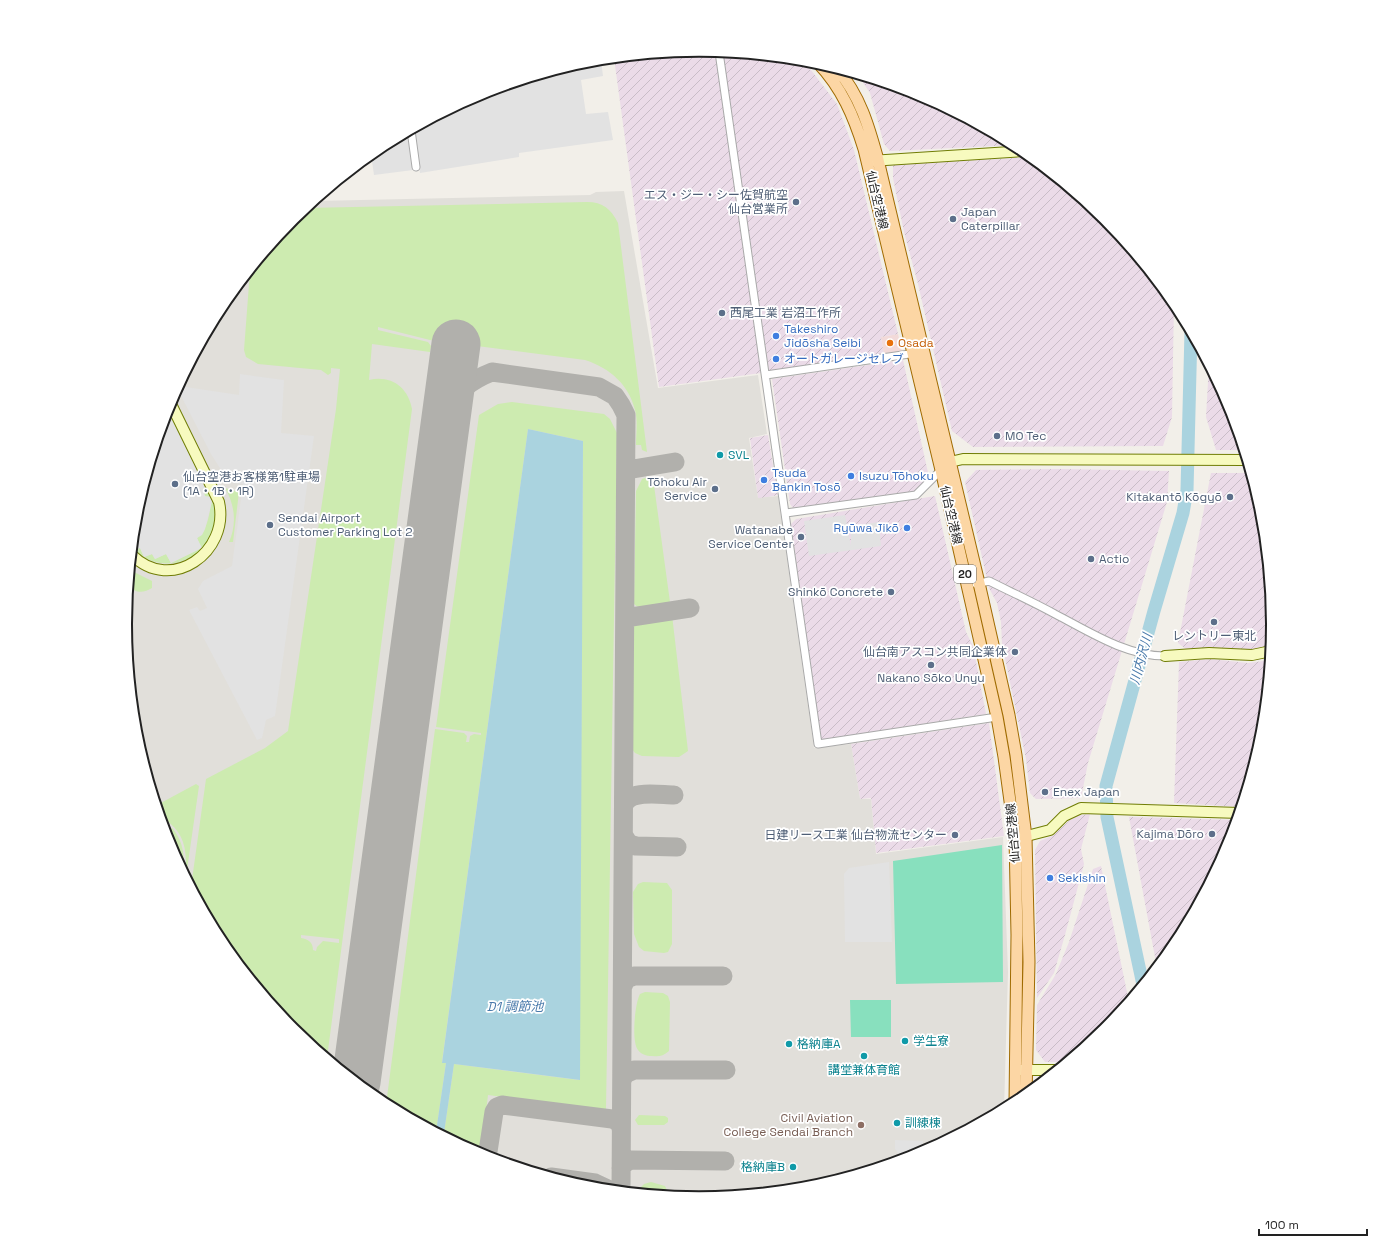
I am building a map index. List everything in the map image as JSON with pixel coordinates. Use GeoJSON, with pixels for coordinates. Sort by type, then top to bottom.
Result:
{"type":"FeatureCollection","features":[{"type":"Feature","properties":{"kind":"main road","name":"仙台空港線"},"geometry":{"type":"LineString","coordinates":[[825,71],[848,103],[873,161],[924,352],[1009,715],[1020,838],[1017,935],[1021,1070],[1025,1089]]}},
{"type":"Feature","properties":{"kind":"main road","name":"仙台空港線"},"geometry":{"type":"LineString","coordinates":[[841,75],[856,95],[865,118],[912,354],[941,470],[997,718],[1020,838]]}},
{"type":"Feature","properties":{"kind":"main road","name":"仙台空港線"},"geometry":{"type":"LineString","coordinates":[[1017,1095],[1021,1070]]}},
{"type":"Feature","properties":{"kind":"street"},"geometry":{"type":"LineString","coordinates":[[720,58],[818,744],[997,718]]}},
{"type":"Feature","properties":{"kind":"street"},"geometry":{"type":"LineString","coordinates":[[412,136],[416,167]]}},
{"type":"Feature","properties":{"kind":"street"},"geometry":{"type":"LineString","coordinates":[[873,161],[1013,152]]}},
{"type":"Feature","properties":{"kind":"street"},"geometry":{"type":"LineString","coordinates":[[766,375],[924,352]]}},
{"type":"Feature","properties":{"kind":"street"},"geometry":{"type":"LineString","coordinates":[[136,558],[142,563],[153,567],[164,569],[184,567],[195,562],[208,551],[220,531],[222,520],[219,502],[174,410]]}},
{"type":"Feature","properties":{"kind":"street"},"geometry":{"type":"LineString","coordinates":[[786,513],[916,495],[950,462],[963,459],[1242,460]]}},
{"type":"Feature","properties":{"kind":"street"},"geometry":{"type":"LineString","coordinates":[[967,586],[989,581],[1100,638],[1132,651],[1154,656],[1210,653],[1252,655],[1266,652]]}},
{"type":"Feature","properties":{"kind":"street"},"geometry":{"type":"LineString","coordinates":[[1020,838],[1050,830],[1064,816],[1081,808],[1234,814]]}},
{"type":"Feature","properties":{"kind":"street"},"geometry":{"type":"LineString","coordinates":[[1021,1070],[1051,1070]]}},
{"type":"Feature","properties":{"kind":"shaded area"},"geometry":{"type":"Polygon","coordinates":[[[716,57],[761,373],[659,387],[615,64],[662,58],[716,57]]]}},
{"type":"Feature","properties":{"kind":"shaded area"},"geometry":{"type":"Polygon","coordinates":[[[723,58],[774,62],[808,68],[837,104],[854,150],[898,334],[881,337],[884,355],[769,371],[723,58]]]}},
{"type":"Feature","properties":{"kind":"shaded area"},"geometry":{"type":"Polygon","coordinates":[[[602,66],[603,76],[581,80],[586,114],[608,112],[613,140],[519,153],[519,157],[420,173],[415,134],[416,133],[482,100],[517,87],[553,76],[602,66]]]}},
{"type":"Feature","properties":{"kind":"shaded area"},"geometry":{"type":"Polygon","coordinates":[[[862,81],[917,100],[983,133],[1003,146],[890,151],[884,144],[870,93],[862,81]]]}},
{"type":"Feature","properties":{"kind":"shaded area"},"geometry":{"type":"Polygon","coordinates":[[[408,138],[413,170],[374,175],[372,161],[408,138]]]}},
{"type":"Feature","properties":{"kind":"shaded area"},"geometry":{"type":"Polygon","coordinates":[[[1022,158],[1045,174],[1101,223],[1150,279],[1174,313],[1172,417],[1163,446],[973,447],[952,431],[918,284],[904,232],[893,178],[893,165],[1022,158]]]}},
{"type":"Feature","properties":{"kind":"shaded area"},"geometry":{"type":"Polygon","coordinates":[[[624,191],[658,388],[758,375],[767,434],[749,438],[758,498],[778,496],[814,748],[851,744],[860,799],[871,799],[876,854],[1003,837],[1008,972],[1004,1103],[983,1116],[917,1149],[846,1173],[774,1187],[737,1191],[662,1191],[625,1187],[553,1173],[517,1162],[482,1149],[416,1116],[354,1075],[325,1051],[298,1026],[249,970],[208,908],[191,875],[175,842],[151,771],[137,699],[133,662],[133,587],[143,514],[151,478],[175,407],[208,341],[249,279],[298,223],[322,201],[590,195],[596,192],[624,191]]]}},
{"type":"Feature","properties":{"kind":"shaded area"},"geometry":{"type":"Polygon","coordinates":[[[898,334],[902,352],[884,355],[881,337],[898,334]]]}},
{"type":"Feature","properties":{"kind":"shaded area"},"geometry":{"type":"Polygon","coordinates":[[[903,360],[929,477],[915,491],[793,508],[790,504],[772,379],[903,360]]]}},
{"type":"Feature","properties":{"kind":"shaded area","name":"Sendai Airport Customer Parking Lot 2"},"geometry":{"type":"Polygon","coordinates":[[[240,374],[284,380],[281,433],[314,436],[275,716],[266,720],[262,738],[257,740],[189,610],[197,607],[200,611],[207,608],[198,589],[203,581],[232,566],[243,484],[233,483],[225,476],[211,454],[181,395],[185,387],[239,395],[240,374]]]}},
{"type":"Feature","properties":{"kind":"shaded area"},"geometry":{"type":"Polygon","coordinates":[[[1208,375],[1224,407],[1239,450],[1216,450],[1206,417],[1208,375]]]}},
{"type":"Feature","properties":{"kind":"shaded area","name":"仙台空港お客様第1駐車場 (1A・1B・1R)"},"geometry":{"type":"Polygon","coordinates":[[[171,418],[208,491],[204,493],[205,496],[213,497],[205,529],[202,535],[197,538],[202,548],[171,563],[166,554],[155,559],[152,554],[144,557],[140,548],[137,549],[151,478],[171,418]]]}},
{"type":"Feature","properties":{"kind":"shaded area"},"geometry":{"type":"Polygon","coordinates":[[[768,435],[778,495],[758,499],[750,438],[768,435]]]}},
{"type":"Feature","properties":{"kind":"shaded area"},"geometry":{"type":"Polygon","coordinates":[[[1061,469],[1169,471],[1167,502],[1088,763],[1081,798],[1036,799],[1030,793],[1026,759],[1002,644],[1001,622],[997,603],[989,588],[965,482],[976,470],[1061,469]]]}},
{"type":"Feature","properties":{"kind":"shaded area"},"geometry":{"type":"Polygon","coordinates":[[[1211,473],[1246,473],[1256,514],[1262,550],[1266,587],[1266,648],[1253,651],[1187,650],[1178,643],[1211,473]]]}},
{"type":"Feature","properties":{"kind":"shaded area"},"geometry":{"type":"Polygon","coordinates":[[[935,496],[966,632],[973,646],[986,714],[821,740],[791,524],[796,519],[935,496]]]}},
{"type":"Feature","properties":{"kind":"shaded area"},"geometry":{"type":"Polygon","coordinates":[[[845,515],[851,546],[851,526],[879,522],[881,546],[809,556],[804,521],[845,515]]]}},
{"type":"Feature","properties":{"kind":"shaded area"},"geometry":{"type":"Polygon","coordinates":[[[1211,659],[1248,663],[1266,661],[1256,735],[1248,771],[1237,807],[1174,803],[1179,662],[1211,659]]]}},
{"type":"Feature","properties":{"kind":"shaded area"},"geometry":{"type":"Polygon","coordinates":[[[989,723],[1004,836],[876,853],[871,798],[860,799],[851,744],[989,723]]]}},
{"type":"Feature","properties":{"kind":"shaded area"},"geometry":{"type":"Polygon","coordinates":[[[1090,814],[1081,849],[1084,864],[1065,935],[1054,973],[1037,998],[1035,850],[1040,841],[1052,836],[1076,816],[1090,814]]]}},
{"type":"Feature","properties":{"kind":"shaded area"},"geometry":{"type":"Polygon","coordinates":[[[1129,817],[1232,820],[1224,842],[1191,908],[1156,962],[1129,817]]]}},
{"type":"Feature","properties":{"kind":"shaded area"},"geometry":{"type":"Polygon","coordinates":[[[889,862],[892,942],[845,942],[844,874],[849,868],[889,862]]]}},
{"type":"Feature","properties":{"kind":"shaded area"},"geometry":{"type":"Polygon","coordinates":[[[1101,866],[1128,997],[1101,1026],[1061,1062],[1045,1062],[1036,1050],[1037,1005],[1056,974],[1069,942],[1093,869],[1101,866]]]}},
{"type":"Feature","properties":{"kind":"shaded area"},"geometry":{"type":"Polygon","coordinates":[[[895,1140],[923,1141],[923,1146],[900,1155],[895,1149],[895,1140]]]}},
{"type":"Feature","properties":{"kind":"green space"},"geometry":{"type":"Polygon","coordinates":[[[593,202],[606,207],[618,223],[647,452],[642,450],[641,445],[636,445],[636,414],[628,393],[617,379],[594,363],[585,360],[430,340],[378,327],[378,330],[428,342],[431,346],[430,352],[372,344],[369,380],[384,379],[397,384],[407,394],[412,409],[328,1053],[298,1026],[249,970],[208,908],[192,878],[206,779],[265,748],[288,731],[336,409],[340,369],[331,368],[331,373],[328,375],[321,370],[258,364],[246,357],[244,350],[249,278],[273,250],[314,208],[593,202]],[[301,935],[301,938],[310,941],[313,950],[316,951],[317,947],[323,941],[339,943],[339,939],[301,935]]]}},
{"type":"Feature","properties":{"kind":"green space"},"geometry":{"type":"Polygon","coordinates":[[[512,402],[604,414],[610,419],[617,433],[606,1109],[602,1110],[488,1095],[482,1146],[480,1148],[444,1131],[454,1064],[579,1080],[583,441],[528,429],[442,1062],[446,1063],[437,1127],[387,1098],[435,729],[464,733],[467,736],[466,742],[469,742],[470,736],[474,734],[481,735],[481,733],[436,727],[479,415],[498,404],[512,402]]]}},
{"type":"Feature","properties":{"kind":"green space"},"geometry":{"type":"Polygon","coordinates":[[[172,414],[188,442],[213,497],[205,497],[204,493],[208,491],[171,418],[172,414]]]}},
{"type":"Feature","properties":{"kind":"green space"},"geometry":{"type":"Polygon","coordinates":[[[648,477],[653,478],[670,602],[657,607],[641,608],[634,604],[636,491],[642,479],[648,477]]]}},
{"type":"Feature","properties":{"kind":"green space"},"geometry":{"type":"Polygon","coordinates":[[[225,488],[239,492],[233,542],[229,542],[232,535],[234,521],[233,508],[225,488]]]}},
{"type":"Feature","properties":{"kind":"green space"},"geometry":{"type":"Polygon","coordinates":[[[213,498],[216,521],[212,535],[205,546],[194,555],[182,561],[171,563],[201,548],[197,538],[204,530],[206,525],[213,498]]]}},
{"type":"Feature","properties":{"kind":"green space"},"geometry":{"type":"Polygon","coordinates":[[[140,548],[144,557],[137,552],[137,549],[140,548]]]}},
{"type":"Feature","properties":{"kind":"green space"},"geometry":{"type":"Polygon","coordinates":[[[152,554],[155,559],[166,554],[171,563],[154,562],[144,557],[152,554]]]}},
{"type":"Feature","properties":{"kind":"green space"},"geometry":{"type":"Polygon","coordinates":[[[135,572],[152,581],[152,588],[146,591],[140,592],[134,590],[135,572]]]}},
{"type":"Feature","properties":{"kind":"green space"},"geometry":{"type":"Polygon","coordinates":[[[672,615],[688,751],[679,757],[642,756],[635,753],[632,749],[633,627],[635,622],[640,619],[672,615]]]}},
{"type":"Feature","properties":{"kind":"green space"},"geometry":{"type":"Polygon","coordinates":[[[196,784],[199,786],[187,867],[183,841],[179,834],[167,822],[161,803],[196,784]]]}},
{"type":"Feature","properties":{"kind":"green space"},"geometry":{"type":"Polygon","coordinates":[[[172,828],[179,838],[184,860],[175,842],[170,829],[172,828]]]}},
{"type":"Feature","properties":{"kind":"green space"},"geometry":{"type":"Polygon","coordinates":[[[1002,845],[1003,982],[896,984],[893,861],[1002,845]]]}},
{"type":"Feature","properties":{"kind":"green space"},"geometry":{"type":"Polygon","coordinates":[[[643,882],[667,883],[672,890],[672,944],[668,952],[644,951],[639,947],[634,934],[633,892],[638,884],[643,882]]]}},
{"type":"Feature","properties":{"kind":"green space"},"geometry":{"type":"Polygon","coordinates":[[[645,992],[663,993],[668,996],[670,1002],[669,1051],[661,1056],[648,1056],[639,1051],[636,1045],[634,1022],[638,999],[640,994],[645,992]]]}},
{"type":"Feature","properties":{"kind":"green space"},"geometry":{"type":"Polygon","coordinates":[[[850,1000],[891,1000],[891,1037],[851,1037],[850,1000]]]}},
{"type":"Feature","properties":{"kind":"green space"},"geometry":{"type":"Polygon","coordinates":[[[639,1115],[665,1116],[668,1118],[668,1122],[664,1125],[638,1125],[635,1120],[639,1115]]]}},
{"type":"Feature","properties":{"kind":"green space"},"geometry":{"type":"Polygon","coordinates":[[[651,1182],[665,1186],[668,1191],[639,1189],[644,1184],[651,1182]]]}},
{"type":"Feature","properties":{"kind":"water","name":"D1 調節池"},"geometry":{"type":"Polygon","coordinates":[[[528,429],[583,441],[580,1080],[454,1064],[444,1131],[437,1127],[446,1063],[442,1063],[528,429]]]}},
{"type":"Feature","properties":{"kind":"waterway","name":"川内沢川"},"geometry":{"type":"LineString","coordinates":[[1142,980],[1107,817],[1106,786],[1154,611],[1183,513],[1187,490],[1191,341]]}},
{"type":"Feature","properties":{"kind":"taxiway"},"geometry":{"type":"LineString","coordinates":[[447,413],[454,399],[459,393],[471,383],[492,372],[599,387],[615,396],[626,415],[621,1186]]}},
{"type":"Feature","properties":{"kind":"taxiway"},"geometry":{"type":"LineString","coordinates":[[627,470],[675,462]]}},
{"type":"Feature","properties":{"kind":"taxiway"},"geometry":{"type":"LineString","coordinates":[[625,618],[690,608]]}},
{"type":"Feature","properties":{"kind":"taxiway"},"geometry":{"type":"LineString","coordinates":[[624,805],[627,800],[639,795],[674,795]]}},
{"type":"Feature","properties":{"kind":"taxiway"},"geometry":{"type":"LineString","coordinates":[[624,836],[629,844],[636,846],[677,847]]}},
{"type":"Feature","properties":{"kind":"taxiway"},"geometry":{"type":"LineString","coordinates":[[623,986],[626,979],[634,976],[723,976]]}},
{"type":"Feature","properties":{"kind":"taxiway"},"geometry":{"type":"LineString","coordinates":[[622,1080],[625,1074],[634,1070],[726,1070]]}},
{"type":"Feature","properties":{"kind":"taxiway"},"geometry":{"type":"LineString","coordinates":[[488,1151],[494,1112],[497,1107],[502,1105],[612,1119],[619,1122],[621,1128]]}},
{"type":"Feature","properties":{"kind":"taxiway"},"geometry":{"type":"LineString","coordinates":[[621,1168],[625,1163],[631,1160],[725,1161]]}},
{"type":"Feature","properties":{"kind":"runway"},"geometry":{"type":"LineString","coordinates":[[357,1077],[456,344]]}},
{"type":"Feature","properties":{"kind":"place","name":"エス・ジー・シー佐賀航空 仙台営業所"},"geometry":{"type":"Point","coordinates":[796,202]}},
{"type":"Feature","properties":{"kind":"place","name":"Japan Caterpillar"},"geometry":{"type":"Point","coordinates":[953,219]}},
{"type":"Feature","properties":{"kind":"place","name":"西尾工業 岩沼工作所"},"geometry":{"type":"Point","coordinates":[722,313]}},
{"type":"Feature","properties":{"kind":"place","name":"Takeshiro Jidōsha Seibi"},"geometry":{"type":"Point","coordinates":[776,336]}},
{"type":"Feature","properties":{"kind":"place","name":"Osada"},"geometry":{"type":"Point","coordinates":[890,343]}},
{"type":"Feature","properties":{"kind":"place","name":"オートガレージセレブ"},"geometry":{"type":"Point","coordinates":[776,359]}},
{"type":"Feature","properties":{"kind":"place","name":"MO Tec"},"geometry":{"type":"Point","coordinates":[997,436]}},
{"type":"Feature","properties":{"kind":"place","name":"SVL"},"geometry":{"type":"Point","coordinates":[720,455]}},
{"type":"Feature","properties":{"kind":"place","name":"Isuzu Tōhoku"},"geometry":{"type":"Point","coordinates":[851,476]}},
{"type":"Feature","properties":{"kind":"place","name":"Tsuda Bankin Tosō"},"geometry":{"type":"Point","coordinates":[764,480]}},
{"type":"Feature","properties":{"kind":"place","name":"仙台空港お客様第1駐車場 (1A・1B・1R)"},"geometry":{"type":"Point","coordinates":[175,484]}},
{"type":"Feature","properties":{"kind":"place","name":"Tōhoku Air Service"},"geometry":{"type":"Point","coordinates":[715,489]}},
{"type":"Feature","properties":{"kind":"place","name":"Kitakantō Kōgyō"},"geometry":{"type":"Point","coordinates":[1230,497]}},
{"type":"Feature","properties":{"kind":"place","name":"Sendai Airport Customer Parking Lot 2"},"geometry":{"type":"Point","coordinates":[270,525]}},
{"type":"Feature","properties":{"kind":"place","name":"Ryūwa Jikō"},"geometry":{"type":"Point","coordinates":[907,528]}},
{"type":"Feature","properties":{"kind":"place","name":"Watanabe Service Center"},"geometry":{"type":"Point","coordinates":[801,537]}},
{"type":"Feature","properties":{"kind":"place","name":"Actio"},"geometry":{"type":"Point","coordinates":[1091,559]}},
{"type":"Feature","properties":{"kind":"place","name":"Shinkō Concrete"},"geometry":{"type":"Point","coordinates":[891,592]}},
{"type":"Feature","properties":{"kind":"place","name":"レントリー東北"},"geometry":{"type":"Point","coordinates":[1214,622]}},
{"type":"Feature","properties":{"kind":"place","name":"仙台南アスコン共同企業体"},"geometry":{"type":"Point","coordinates":[1015,652]}},
{"type":"Feature","properties":{"kind":"place","name":"Nakano Sōko Unyu"},"geometry":{"type":"Point","coordinates":[931,665]}},
{"type":"Feature","properties":{"kind":"place","name":"Enex Japan"},"geometry":{"type":"Point","coordinates":[1045,792]}},
{"type":"Feature","properties":{"kind":"place","name":"Kajima Dōro"},"geometry":{"type":"Point","coordinates":[1212,834]}},
{"type":"Feature","properties":{"kind":"place","name":"日建リース工業 仙台物流センター"},"geometry":{"type":"Point","coordinates":[955,835]}},
{"type":"Feature","properties":{"kind":"place","name":"Sekishin"},"geometry":{"type":"Point","coordinates":[1050,878]}},
{"type":"Feature","properties":{"kind":"place","name":"学生寮"},"geometry":{"type":"Point","coordinates":[905,1041]}},
{"type":"Feature","properties":{"kind":"place","name":"格納庫A"},"geometry":{"type":"Point","coordinates":[789,1044]}},
{"type":"Feature","properties":{"kind":"place","name":"講堂兼体育館"},"geometry":{"type":"Point","coordinates":[864,1056]}},
{"type":"Feature","properties":{"kind":"place","name":"訓練棟"},"geometry":{"type":"Point","coordinates":[897,1123]}},
{"type":"Feature","properties":{"kind":"place","name":"Civil Aviation College Sendai Branch"},"geometry":{"type":"Point","coordinates":[861,1125]}},
{"type":"Feature","properties":{"kind":"place","name":"格納庫B"},"geometry":{"type":"Point","coordinates":[793,1167]}}]}
